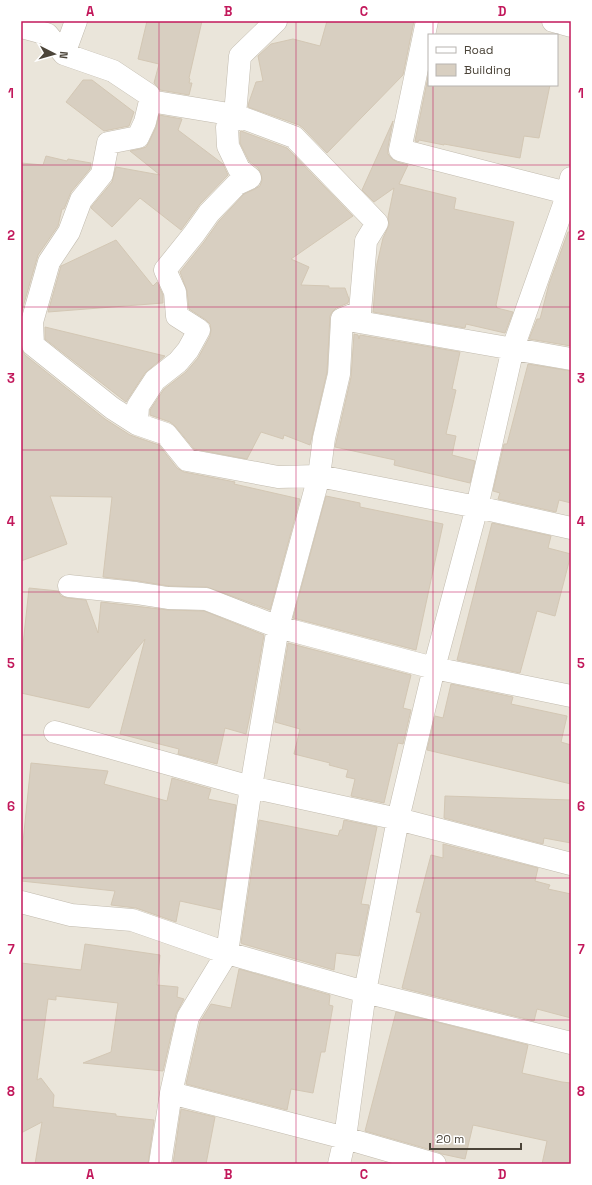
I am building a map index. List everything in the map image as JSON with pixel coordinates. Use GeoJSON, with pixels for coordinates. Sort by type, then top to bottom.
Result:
{"type":"FeatureCollection","features":[{"type":"Feature","properties":{"kind":"street"},"geometry":{"type":"LineString","coordinates":[[64,54],[76,21]]}},
{"type":"Feature","properties":{"kind":"street"},"geometry":{"type":"LineString","coordinates":[[137,424],[138,406],[155,380],[178,362],[188,350],[199,330],[177,316],[175,292],[165,270],[209,213],[237,184],[250,178],[239,169],[228,146],[226,127],[238,119],[235,115],[240,56],[276,21]]}},
{"type":"Feature","properties":{"kind":"street"},"geometry":{"type":"LineString","coordinates":[[339,1164],[345,1138],[364,992],[398,819],[434,668],[477,507],[514,348],[570,188],[400,150],[427,21]]}},
{"type":"Feature","properties":{"kind":"street"},"geometry":{"type":"LineString","coordinates":[[553,21],[571,26]]}},
{"type":"Feature","properties":{"kind":"street"},"geometry":{"type":"LineString","coordinates":[[21,27],[47,34],[64,54],[113,71],[148,95],[150,101],[145,122],[138,137],[108,143],[102,174],[81,200],[69,232],[49,262],[32,322],[33,345],[112,408],[137,424],[166,434],[187,460],[278,477],[319,476],[477,507],[571,528]]}},
{"type":"Feature","properties":{"kind":"street"},"geometry":{"type":"LineString","coordinates":[[150,101],[235,115],[294,137],[377,223],[366,241],[360,312],[342,319]]}},
{"type":"Feature","properties":{"kind":"street"},"geometry":{"type":"LineString","coordinates":[[342,319],[571,359]]}},
{"type":"Feature","properties":{"kind":"street"},"geometry":{"type":"LineString","coordinates":[[160,1164],[171,1093],[188,1017],[227,953],[251,787],[278,627],[319,476],[324,438],[340,374],[342,319]]}},
{"type":"Feature","properties":{"kind":"street"},"geometry":{"type":"LineString","coordinates":[[69,586],[168,598],[206,599],[278,627],[434,668],[571,696]]}},
{"type":"Feature","properties":{"kind":"street"},"geometry":{"type":"LineString","coordinates":[[55,732],[251,787],[398,819],[571,864]]}},
{"type":"Feature","properties":{"kind":"street"},"geometry":{"type":"LineString","coordinates":[[21,902],[72,915],[132,920],[227,953],[364,992],[571,1043]]}},
{"type":"Feature","properties":{"kind":"street"},"geometry":{"type":"LineString","coordinates":[[171,1093],[345,1138],[435,1164]]}},
{"type":"Feature","properties":{"kind":"shaded area"},"geometry":{"type":"Polygon","coordinates":[[[21,21],[571,21],[571,1164],[21,1164],[21,21]]]}},
{"type":"Feature","properties":{"kind":"building"},"geometry":{"type":"Polygon","coordinates":[[[147,21],[202,21],[189,78],[189,83],[192,83],[189,95],[160,90],[154,83],[159,64],[138,59],[147,21]]]}},
{"type":"Feature","properties":{"kind":"building"},"geometry":{"type":"Polygon","coordinates":[[[327,21],[414,21],[403,75],[327,153],[299,125],[248,107],[256,82],[263,81],[258,56],[271,44],[293,39],[320,46],[327,21]]]}},
{"type":"Feature","properties":{"kind":"building"},"geometry":{"type":"Polygon","coordinates":[[[428,77],[428,86],[550,86],[539,138],[524,136],[520,158],[444,144],[419,140],[418,142],[415,141],[428,77]]]}},
{"type":"Feature","properties":{"kind":"building"},"geometry":{"type":"Polygon","coordinates":[[[83,80],[92,80],[134,112],[129,126],[104,131],[66,102],[83,80]]]}},
{"type":"Feature","properties":{"kind":"building"},"geometry":{"type":"Polygon","coordinates":[[[159,115],[182,119],[178,130],[223,164],[228,175],[200,204],[181,230],[140,198],[112,227],[91,208],[112,182],[116,167],[160,175],[130,151],[146,147],[156,127],[159,115]]]}},
{"type":"Feature","properties":{"kind":"building"},"geometry":{"type":"Polygon","coordinates":[[[393,121],[388,154],[397,162],[408,165],[399,184],[456,198],[454,209],[514,222],[496,305],[497,308],[513,312],[505,333],[466,324],[465,328],[373,312],[377,264],[383,238],[389,225],[388,217],[394,188],[374,202],[362,190],[393,121]]]}},
{"type":"Feature","properties":{"kind":"building"},"geometry":{"type":"Polygon","coordinates":[[[241,131],[287,148],[353,216],[291,259],[309,267],[301,285],[345,288],[349,299],[348,303],[336,308],[330,316],[327,372],[310,445],[284,435],[283,439],[261,432],[247,459],[194,449],[170,422],[150,415],[150,410],[164,389],[186,372],[198,358],[210,336],[210,324],[189,309],[187,291],[180,272],[219,221],[244,194],[260,186],[262,180],[261,173],[258,168],[249,161],[240,143],[241,131]]]}},
{"type":"Feature","properties":{"kind":"building"},"geometry":{"type":"Polygon","coordinates":[[[46,156],[67,161],[68,159],[91,163],[90,169],[71,192],[64,209],[62,209],[58,226],[38,255],[21,314],[21,227],[23,191],[21,191],[21,163],[43,165],[46,156]]]}},
{"type":"Feature","properties":{"kind":"building"},"geometry":{"type":"Polygon","coordinates":[[[568,232],[571,232],[571,346],[529,339],[537,319],[540,319],[549,284],[568,232]]]}},
{"type":"Feature","properties":{"kind":"building"},"geometry":{"type":"Polygon","coordinates":[[[116,240],[153,286],[157,282],[163,295],[163,303],[48,312],[61,266],[116,240]]]}},
{"type":"Feature","properties":{"kind":"building"},"geometry":{"type":"Polygon","coordinates":[[[45,327],[165,356],[145,373],[126,402],[45,339],[45,327]]]}},
{"type":"Feature","properties":{"kind":"building"},"geometry":{"type":"Polygon","coordinates":[[[354,334],[358,335],[359,339],[360,335],[460,352],[452,389],[456,390],[446,434],[456,436],[452,455],[475,461],[470,483],[394,465],[395,460],[335,447],[351,377],[354,334]]]}},
{"type":"Feature","properties":{"kind":"building"},"geometry":{"type":"Polygon","coordinates":[[[21,348],[25,355],[105,419],[130,435],[159,445],[177,468],[184,472],[235,482],[234,484],[300,499],[270,610],[207,587],[169,586],[103,577],[112,497],[50,496],[67,544],[21,561],[21,348]]]}},
{"type":"Feature","properties":{"kind":"building"},"geometry":{"type":"Polygon","coordinates":[[[528,364],[571,371],[571,503],[559,500],[556,512],[498,499],[500,493],[493,491],[504,444],[507,444],[528,364]]]}},
{"type":"Feature","properties":{"kind":"building"},"geometry":{"type":"Polygon","coordinates":[[[326,496],[360,503],[360,507],[443,524],[416,650],[293,618],[326,496]]]}},
{"type":"Feature","properties":{"kind":"building"},"geometry":{"type":"Polygon","coordinates":[[[492,523],[551,536],[548,548],[571,554],[555,616],[537,611],[520,673],[457,660],[492,523]]]}},
{"type":"Feature","properties":{"kind":"building"},"geometry":{"type":"Polygon","coordinates":[[[29,588],[58,591],[61,596],[67,598],[86,600],[98,633],[101,602],[168,610],[204,611],[264,635],[246,734],[225,728],[217,764],[178,754],[179,749],[120,734],[145,639],[89,708],[21,693],[21,664],[29,588]]]}},
{"type":"Feature","properties":{"kind":"building"},"geometry":{"type":"Polygon","coordinates":[[[288,643],[411,675],[403,708],[411,710],[403,744],[398,743],[384,803],[351,796],[355,779],[346,777],[348,770],[329,765],[330,763],[294,754],[300,729],[275,722],[288,643]]]}},
{"type":"Feature","properties":{"kind":"building"},"geometry":{"type":"Polygon","coordinates":[[[451,684],[513,697],[511,704],[567,716],[561,742],[571,745],[571,784],[427,750],[435,716],[443,718],[451,684]]]}},
{"type":"Feature","properties":{"kind":"building"},"geometry":{"type":"Polygon","coordinates":[[[31,763],[108,771],[104,784],[167,801],[172,778],[211,789],[208,799],[236,805],[221,910],[180,901],[176,922],[136,908],[111,905],[115,891],[21,881],[21,862],[31,763]]]}},
{"type":"Feature","properties":{"kind":"building"},"geometry":{"type":"Polygon","coordinates":[[[445,796],[571,800],[571,843],[544,838],[543,844],[444,818],[445,796]]]}},
{"type":"Feature","properties":{"kind":"building"},"geometry":{"type":"Polygon","coordinates":[[[259,820],[338,836],[340,830],[342,830],[344,820],[377,827],[361,904],[369,905],[359,956],[336,953],[334,970],[241,943],[259,820]]]}},
{"type":"Feature","properties":{"kind":"building"},"geometry":{"type":"Polygon","coordinates":[[[443,844],[538,868],[535,881],[550,885],[548,889],[571,894],[571,1018],[537,1009],[534,1021],[402,988],[421,913],[416,912],[431,855],[443,858],[443,844]]]}},
{"type":"Feature","properties":{"kind":"building"},"geometry":{"type":"Polygon","coordinates":[[[85,944],[160,955],[157,985],[178,987],[177,997],[184,999],[176,1014],[163,1071],[83,1063],[111,1052],[118,1003],[56,996],[56,1000],[48,999],[37,1080],[41,1078],[54,1095],[53,1107],[154,1120],[148,1164],[35,1164],[42,1122],[21,1133],[21,1086],[23,1085],[21,1085],[21,963],[81,970],[85,944]]]}},
{"type":"Feature","properties":{"kind":"building"},"geometry":{"type":"Polygon","coordinates":[[[239,969],[330,995],[329,1005],[333,1006],[325,1052],[321,1052],[313,1093],[291,1089],[287,1110],[186,1084],[200,1022],[211,1004],[231,1008],[239,969]]]}},
{"type":"Feature","properties":{"kind":"building"},"geometry":{"type":"Polygon","coordinates":[[[396,1012],[528,1045],[522,1073],[571,1083],[571,1164],[542,1164],[547,1141],[473,1125],[465,1159],[442,1154],[365,1131],[396,1012]]]}},
{"type":"Feature","properties":{"kind":"building"},"geometry":{"type":"Polygon","coordinates":[[[181,1109],[215,1117],[206,1164],[173,1164],[181,1109]]]}}]}
